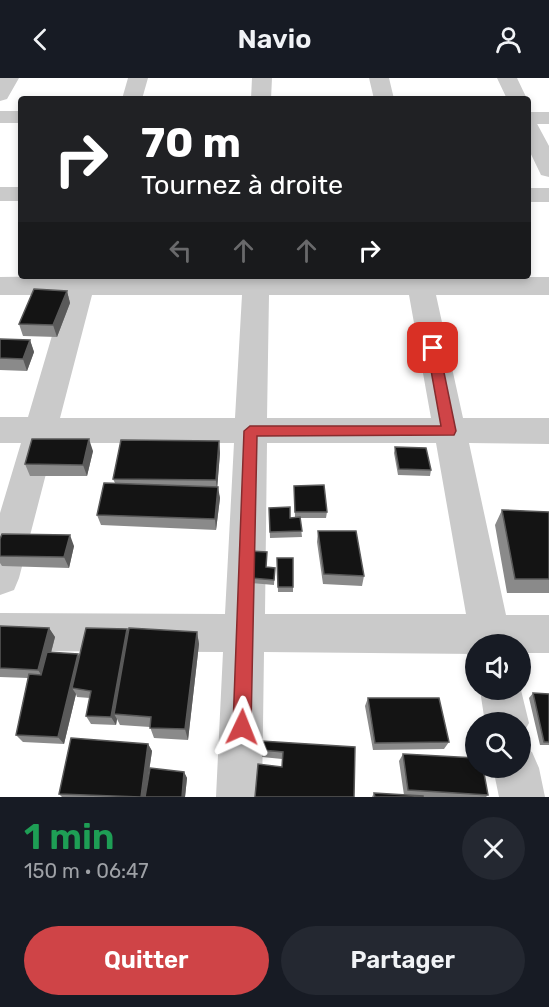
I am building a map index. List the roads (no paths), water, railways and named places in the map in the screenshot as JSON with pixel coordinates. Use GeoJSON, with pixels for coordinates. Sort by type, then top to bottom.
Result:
{"type":"FeatureCollection","features":[{"type":"Feature","properties":{"kind":"street"},"geometry":{"type":"LineString","coordinates":[[0,95],[9,78]]}},
{"type":"Feature","properties":{"kind":"street"},"geometry":{"type":"LineString","coordinates":[[133,96],[138,78]]}},
{"type":"Feature","properties":{"kind":"street"},"geometry":{"type":"LineString","coordinates":[[261,96],[262,78]]}},
{"type":"Feature","properties":{"kind":"street"},"geometry":{"type":"LineString","coordinates":[[380,78],[383,96]]}},
{"type":"Feature","properties":{"kind":"street"},"geometry":{"type":"LineString","coordinates":[[507,78],[516,96]]}},
{"type":"Feature","properties":{"kind":"street"},"geometry":{"type":"LineString","coordinates":[[0,117],[18,117]]}},
{"type":"Feature","properties":{"kind":"street"},"geometry":{"type":"LineString","coordinates":[[531,118],[549,118]]}},
{"type":"Feature","properties":{"kind":"street"},"geometry":{"type":"LineString","coordinates":[[531,131],[549,170]]}},
{"type":"Feature","properties":{"kind":"street"},"geometry":{"type":"LineString","coordinates":[[0,194],[18,194]]}},
{"type":"Feature","properties":{"kind":"street"},"geometry":{"type":"LineString","coordinates":[[531,195],[549,195]]}},
{"type":"Feature","properties":{"kind":"street"},"geometry":{"type":"LineString","coordinates":[[0,578],[82,281]]}},
{"type":"Feature","properties":{"kind":"street"},"geometry":{"type":"LineString","coordinates":[[0,286],[82,281],[420,281],[549,286]]}},
{"type":"Feature","properties":{"kind":"street"},"geometry":{"type":"LineString","coordinates":[[240,797],[255,281]]}},
{"type":"Feature","properties":{"kind":"street"},"geometry":{"type":"LineString","coordinates":[[420,281],[490,634]]}},
{"type":"Feature","properties":{"kind":"street"},"geometry":{"type":"LineString","coordinates":[[0,430],[549,431]]}},
{"type":"Feature","properties":{"kind":"street"},"geometry":{"type":"LineString","coordinates":[[0,632],[244,634],[465,639]]}},
{"type":"Feature","properties":{"kind":"street"},"geometry":{"type":"LineString","coordinates":[[531,636],[549,634]]}},
{"type":"Feature","properties":{"kind":"street"},"geometry":{"type":"LineString","coordinates":[[518,778],[522,797]]}}]}
